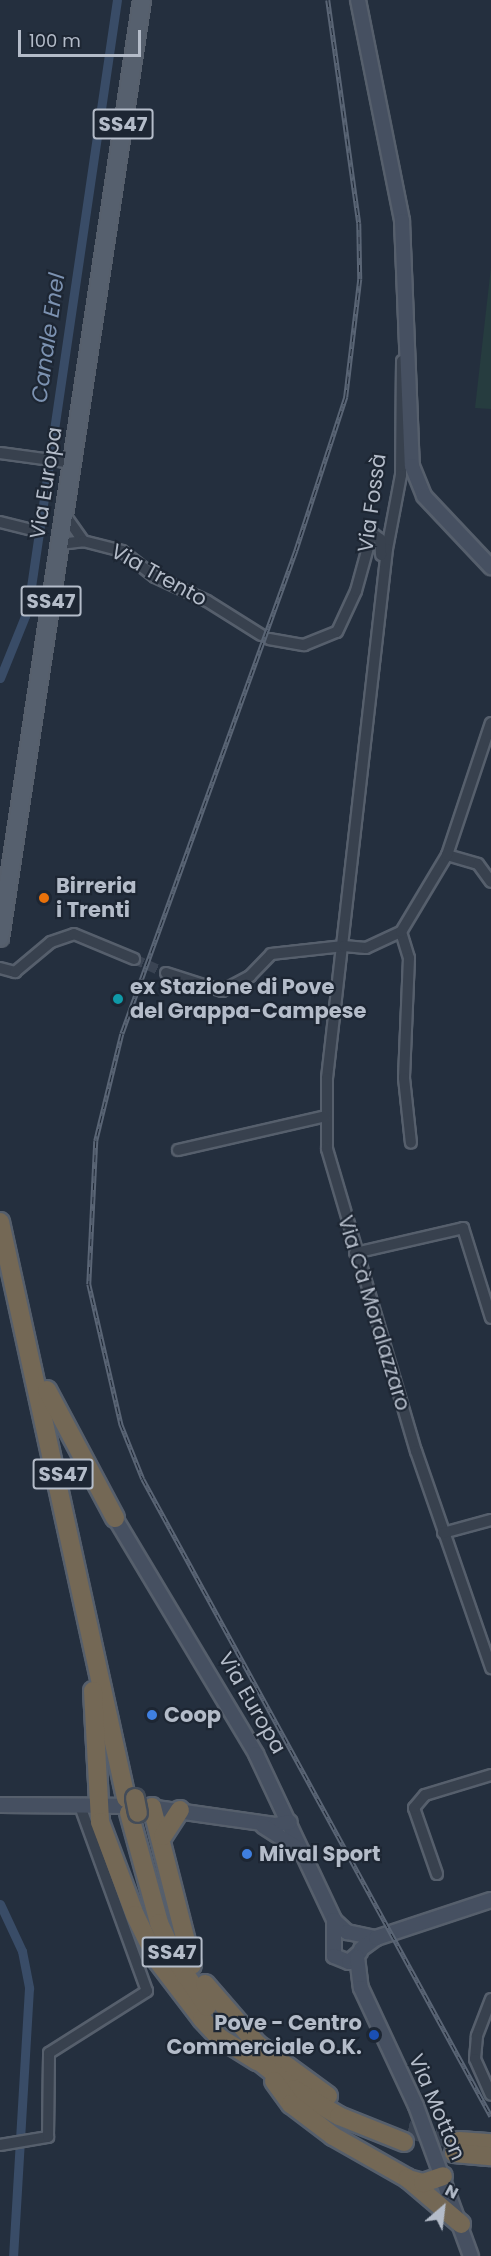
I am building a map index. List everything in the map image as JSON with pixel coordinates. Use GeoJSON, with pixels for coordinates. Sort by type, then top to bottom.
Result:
{"type":"FeatureCollection","features":[{"type":"Feature","properties":{"kind":"highway","name":"SS47"},"geometry":{"type":"LineString","coordinates":[[0,1222],[31,1351],[92,1644],[136,1806],[162,1903],[192,1965],[235,2022],[287,2069],[345,2106],[406,2136],[339,2116],[260,2063],[214,2016],[176,1960],[151,1902],[136,1806],[63,1476],[48,1430]]}},
{"type":"Feature","properties":{"kind":"highway"},"geometry":{"type":"LineString","coordinates":[[31,1351],[68,1433],[115,1518]]}},
{"type":"Feature","properties":{"kind":"highway"},"geometry":{"type":"LineString","coordinates":[[92,1644],[89,1806],[158,1960],[220,2038],[260,2063],[291,2104],[333,2136],[407,2178],[461,2224]]}},
{"type":"Feature","properties":{"kind":"highway"},"geometry":{"type":"LineString","coordinates":[[136,1806],[163,1836],[192,1965]]}},
{"type":"Feature","properties":{"kind":"highway"},"geometry":{"type":"LineString","coordinates":[[163,1836],[180,1810]]}},
{"type":"Feature","properties":{"kind":"highway"},"geometry":{"type":"LineString","coordinates":[[491,2143],[457,2147],[491,2156]]}},
{"type":"Feature","properties":{"kind":"highway"},"geometry":{"type":"LineString","coordinates":[[407,2178],[423,2183],[443,2175]]}},
{"type":"Feature","properties":{"kind":"main road","name":"Via Europa"},"geometry":{"type":"LineString","coordinates":[[0,938],[65,515],[68,463],[142,0]]}},
{"type":"Feature","properties":{"kind":"main road","name":"Via Fossà"},"geometry":{"type":"LineString","coordinates":[[358,0],[402,221],[409,346]]}},
{"type":"Feature","properties":{"kind":"main road"},"geometry":{"type":"LineString","coordinates":[[409,346],[412,466],[417,484],[491,567]]}},
{"type":"Feature","properties":{"kind":"main road","name":"Via Europa"},"geometry":{"type":"LineString","coordinates":[[115,1518],[289,1818],[334,1920],[332,1941]]}},
{"type":"Feature","properties":{"kind":"main road"},"geometry":{"type":"LineString","coordinates":[[0,1805],[136,1806],[248,1818],[289,1818]]}},
{"type":"Feature","properties":{"kind":"main road"},"geometry":{"type":"LineString","coordinates":[[248,1818],[306,1853]]}},
{"type":"Feature","properties":{"kind":"main road"},"geometry":{"type":"LineString","coordinates":[[376,1938],[351,1933],[332,1941],[334,1956],[354,1956],[376,1938],[491,1900]]}},
{"type":"Feature","properties":{"kind":"main road","name":"Via Europa"},"geometry":{"type":"LineString","coordinates":[[334,1920],[351,1933],[354,1956]]}},
{"type":"Feature","properties":{"kind":"main road","name":"Via Motton"},"geometry":{"type":"LineString","coordinates":[[354,1956],[357,1977],[443,2175],[471,2256]]}},
{"type":"Feature","properties":{"kind":"street","name":"Via Fossà"},"geometry":{"type":"LineString","coordinates":[[344,946],[381,604],[401,475],[402,352],[409,346]]}},
{"type":"Feature","properties":{"kind":"street"},"geometry":{"type":"LineString","coordinates":[[0,453],[68,463]]}},
{"type":"Feature","properties":{"kind":"street"},"geometry":{"type":"LineString","coordinates":[[60,544],[84,541],[65,515]]}},
{"type":"Feature","properties":{"kind":"street"},"geometry":{"type":"LineString","coordinates":[[0,522],[29,529]]}},
{"type":"Feature","properties":{"kind":"street","name":"Via Trento"},"geometry":{"type":"LineString","coordinates":[[84,541],[122,551],[155,578],[207,601],[265,637],[304,645],[337,632],[356,591],[372,533],[377,533],[382,548],[381,604]]}},
{"type":"Feature","properties":{"kind":"street"},"geometry":{"type":"LineString","coordinates":[[166,973],[222,991],[250,976],[271,954],[344,946],[366,948],[401,932],[447,855],[491,723]]}},
{"type":"Feature","properties":{"kind":"street"},"geometry":{"type":"LineString","coordinates":[[447,855],[478,864],[491,882]]}},
{"type":"Feature","properties":{"kind":"street"},"geometry":{"type":"LineString","coordinates":[[401,932],[409,958],[404,1078],[411,1143]]}},
{"type":"Feature","properties":{"kind":"street"},"geometry":{"type":"LineString","coordinates":[[0,968],[15,972],[51,942],[74,934],[134,959]]}},
{"type":"Feature","properties":{"kind":"street","name":"Via Cà Moralazzaro"},"geometry":{"type":"LineString","coordinates":[[344,946],[326,1116],[327,1149],[355,1253],[443,1533],[491,1668]]}},
{"type":"Feature","properties":{"kind":"street"},"geometry":{"type":"LineString","coordinates":[[178,1150],[326,1116]]}},
{"type":"Feature","properties":{"kind":"street"},"geometry":{"type":"LineString","coordinates":[[355,1253],[463,1228],[491,1318]]}},
{"type":"Feature","properties":{"kind":"street"},"geometry":{"type":"LineString","coordinates":[[443,1533],[491,1520]]}},
{"type":"Feature","properties":{"kind":"street"},"geometry":{"type":"LineString","coordinates":[[437,1874],[414,1808],[425,1795],[491,1775]]}},
{"type":"Feature","properties":{"kind":"street"},"geometry":{"type":"LineString","coordinates":[[0,2145],[48,2137],[49,2053],[147,1991],[89,1806]]}},
{"type":"Feature","properties":{"kind":"street"},"geometry":{"type":"LineString","coordinates":[[491,1999],[477,2036],[475,2059],[491,2095]]}},
{"type":"Feature","properties":{"kind":"green space"},"geometry":{"type":"Polygon","coordinates":[[[491,267],[491,409],[475,408],[491,267]]]}},
{"type":"Feature","properties":{"kind":"waterway","name":"Canale Enel"},"geometry":{"type":"LineString","coordinates":[[0,678],[25,616],[31,587],[117,0]]}},
{"type":"Feature","properties":{"kind":"waterway","name":"Canale Enel"},"geometry":{"type":"LineString","coordinates":[[0,1904],[22,1951],[29,1988],[13,2256]]}},
{"type":"Feature","properties":{"kind":"tunnel"},"geometry":{"type":"LineString","coordinates":[[134,959],[166,973]]}},
{"type":"Feature","properties":{"kind":"tunnel"},"geometry":{"type":"LineString","coordinates":[[408,2130],[459,2141]]}},
{"type":"Feature","properties":{"kind":"railway"},"geometry":{"type":"LineString","coordinates":[[328,0],[359,223],[360,279],[346,397],[296,551],[122,1034],[96,1141],[89,1284],[121,1424],[143,1479],[491,2116]]}},
{"type":"Feature","properties":{"kind":"place","name":"Birreria i Trenti"},"geometry":{"type":"Point","coordinates":[44,898]}},
{"type":"Feature","properties":{"kind":"place","name":"ex Stazione di Pove del Grappa-Campese"},"geometry":{"type":"Point","coordinates":[118,999]}},
{"type":"Feature","properties":{"kind":"place","name":"Coop"},"geometry":{"type":"Point","coordinates":[152,1715]}},
{"type":"Feature","properties":{"kind":"place","name":"Mival Sport"},"geometry":{"type":"Point","coordinates":[247,1854]}},
{"type":"Feature","properties":{"kind":"place","name":"Pove - Centro Commerciale O.K."},"geometry":{"type":"Point","coordinates":[374,2035]}}]}
